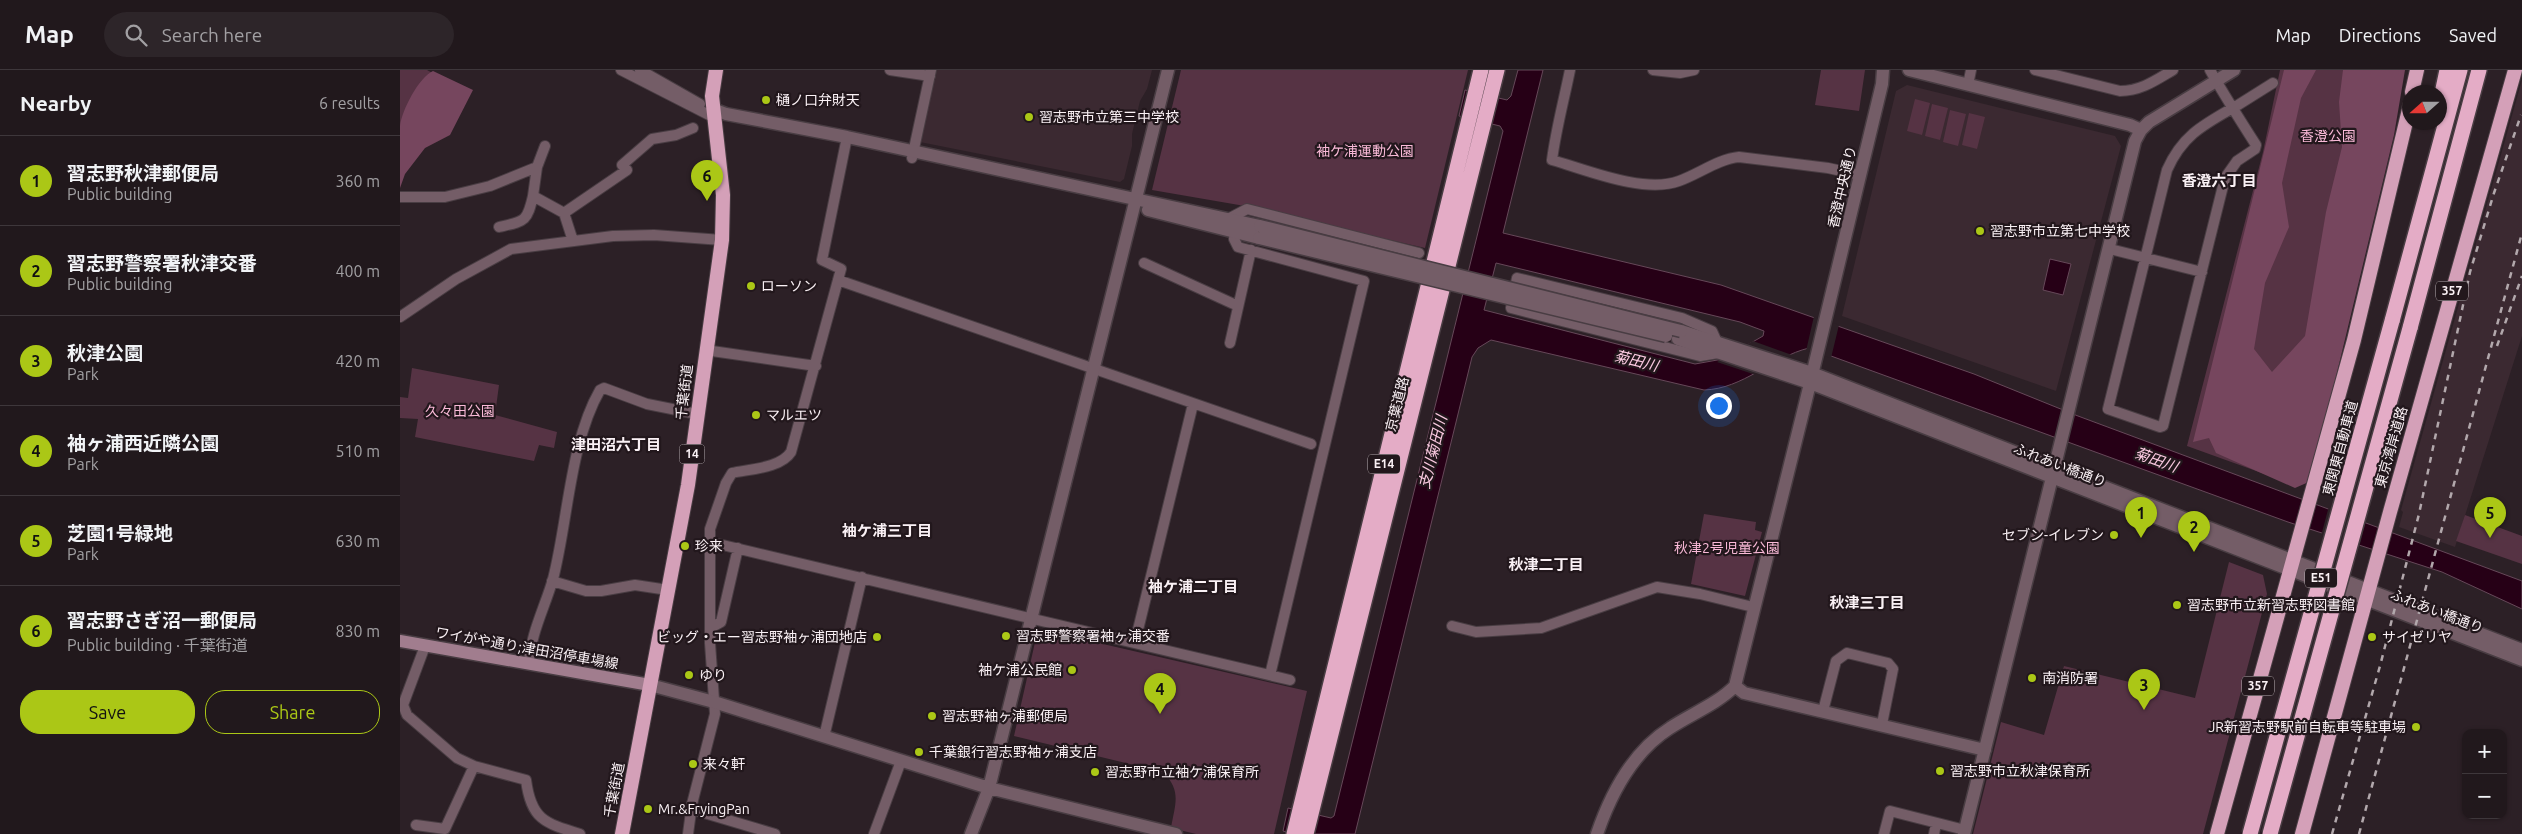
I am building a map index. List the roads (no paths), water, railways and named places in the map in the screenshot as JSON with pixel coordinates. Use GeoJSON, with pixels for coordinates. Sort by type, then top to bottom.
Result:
{"type":"FeatureCollection","features":[{"type":"Feature","properties":{"kind":"highway","name":"千葉街道"},"geometry":{"type":"LineString","coordinates":[[622,834],[688,486],[705,350],[722,240],[723,195],[713,113],[716,70]]}},
{"type":"Feature","properties":{"kind":"highway","name":"京葉道路"},"geometry":{"type":"LineString","coordinates":[[1306,834],[1307,808],[1481,70]]}},
{"type":"Feature","properties":{"kind":"highway","name":"京葉道路"},"geometry":{"type":"LineString","coordinates":[[1294,834],[1307,808],[1498,70]]}},
{"type":"Feature","properties":{"kind":"highway"},"geometry":{"type":"LineString","coordinates":[[2414,85],[2417,70]]}},
{"type":"Feature","properties":{"kind":"highway"},"geometry":{"type":"LineString","coordinates":[[2444,85],[2447,70]]}},
{"type":"Feature","properties":{"kind":"highway","name":"東関東自動車道"},"geometry":{"type":"LineString","coordinates":[[2250,834],[2460,70]]}},
{"type":"Feature","properties":{"kind":"highway","name":"E51"},"geometry":{"type":"LineString","coordinates":[[2270,834],[2410,328],[2479,70]]}},
{"type":"Feature","properties":{"kind":"highway","name":"東京湾岸道路"},"geometry":{"type":"LineString","coordinates":[[2302,834],[2390,512],[2515,70]]}},
{"type":"Feature","properties":{"kind":"highway","name":"357"},"geometry":{"type":"LineString","coordinates":[[2217,834],[2354,340],[2404,130]]}},
{"type":"Feature","properties":{"kind":"highway"},"geometry":{"type":"LineString","coordinates":[[2410,253],[2409,238],[2433,130]]}},
{"type":"Feature","properties":{"kind":"main road","name":"ワイがや通り;津田沼停車場線"},"geometry":{"type":"LineString","coordinates":[[400,641],[650,685]]}},
{"type":"Feature","properties":{"kind":"street"},"geometry":{"type":"LineString","coordinates":[[621,70],[713,113],[1136,203],[1228,219],[1260,232]]}},
{"type":"Feature","properties":{"kind":"street"},"geometry":{"type":"LineString","coordinates":[[640,70],[713,113]]}},
{"type":"Feature","properties":{"kind":"street"},"geometry":{"type":"LineString","coordinates":[[890,70],[930,73],[912,155]]}},
{"type":"Feature","properties":{"kind":"street"},"geometry":{"type":"LineString","coordinates":[[971,834],[989,788],[1168,70]]}},
{"type":"Feature","properties":{"kind":"street"},"geometry":{"type":"LineString","coordinates":[[1570,70],[1564,102],[1558,120],[1552,160],[1654,186],[1678,182],[1728,158],[1739,157],[1828,168],[1860,175]]}},
{"type":"Feature","properties":{"kind":"street"},"geometry":{"type":"LineString","coordinates":[[1653,70],[1680,73],[1694,70]]}},
{"type":"Feature","properties":{"kind":"street","name":"香澄中央通り"},"geometry":{"type":"LineString","coordinates":[[1735,686],[1815,357],[1828,312],[1883,70]]}},
{"type":"Feature","properties":{"kind":"street"},"geometry":{"type":"LineString","coordinates":[[1908,70],[2130,125],[2141,130]]}},
{"type":"Feature","properties":{"kind":"street"},"geometry":{"type":"LineString","coordinates":[[1968,85],[1971,70]]}},
{"type":"Feature","properties":{"kind":"street"},"geometry":{"type":"LineString","coordinates":[[2035,70],[2120,91],[2131,91],[2150,84],[2174,70]]}},
{"type":"Feature","properties":{"kind":"street"},"geometry":{"type":"LineString","coordinates":[[1884,834],[1890,811],[1935,829],[1965,832],[2052,471],[2072,402],[2135,141],[2141,130],[2149,122],[2213,76],[2234,70]]}},
{"type":"Feature","properties":{"kind":"street"},"geometry":{"type":"LineString","coordinates":[[2213,76],[2233,108],[2256,145],[2255,149],[2233,166],[2225,178],[2163,426],[2160,427],[2108,409],[2167,170],[2173,155],[2192,132],[2233,108],[2273,83]]}},
{"type":"Feature","properties":{"kind":"street"},"geometry":{"type":"LineString","coordinates":[[564,213],[627,170],[622,165],[652,139],[676,135],[693,128]]}},
{"type":"Feature","properties":{"kind":"street"},"geometry":{"type":"LineString","coordinates":[[688,834],[691,809],[715,714],[710,628],[710,530],[729,476],[732,473],[779,462],[788,456],[816,366],[841,269],[822,260],[846,140]]}},
{"type":"Feature","properties":{"kind":"street"},"geometry":{"type":"LineString","coordinates":[[499,227],[525,219],[529,214],[537,167],[545,146]]}},
{"type":"Feature","properties":{"kind":"street"},"geometry":{"type":"LineString","coordinates":[[400,197],[445,196],[490,186],[537,167]]}},
{"type":"Feature","properties":{"kind":"street"},"geometry":{"type":"LineString","coordinates":[[533,196],[564,213],[574,241]]}},
{"type":"Feature","properties":{"kind":"street"},"geometry":{"type":"LineString","coordinates":[[1136,203],[1235,232],[1260,232]]}},
{"type":"Feature","properties":{"kind":"street"},"geometry":{"type":"LineString","coordinates":[[1228,219],[1247,209],[1419,253]]}},
{"type":"Feature","properties":{"kind":"street"},"geometry":{"type":"LineString","coordinates":[[1235,232],[1234,239],[1238,247],[1364,281],[1270,675]]}},
{"type":"Feature","properties":{"kind":"street","name":"ふれあい橋通り"},"geometry":{"type":"LineString","coordinates":[[1260,232],[1680,335],[1794,372],[2292,566],[2370,590],[2522,650]]}},
{"type":"Feature","properties":{"kind":"street"},"geometry":{"type":"LineString","coordinates":[[400,318],[456,279],[511,249],[574,241],[654,236],[722,240]]}},
{"type":"Feature","properties":{"kind":"street"},"geometry":{"type":"LineString","coordinates":[[2110,249],[2202,272]]}},
{"type":"Feature","properties":{"kind":"street"},"geometry":{"type":"LineString","coordinates":[[1230,343],[1251,250]]}},
{"type":"Feature","properties":{"kind":"street"},"geometry":{"type":"LineString","coordinates":[[1144,262],[1238,306]]}},
{"type":"Feature","properties":{"kind":"street"},"geometry":{"type":"LineString","coordinates":[[1517,278],[1682,318],[1712,331],[1717,347],[1700,356],[1511,308],[1517,278]]}},
{"type":"Feature","properties":{"kind":"street"},"geometry":{"type":"LineString","coordinates":[[838,280],[1311,444]]}},
{"type":"Feature","properties":{"kind":"street"},"geometry":{"type":"LineString","coordinates":[[705,350],[816,366]]}},
{"type":"Feature","properties":{"kind":"street"},"geometry":{"type":"LineString","coordinates":[[529,664],[552,581],[587,420],[600,390],[604,388],[647,404],[697,414]]}},
{"type":"Feature","properties":{"kind":"street"},"geometry":{"type":"LineString","coordinates":[[1135,642],[1193,404]]}},
{"type":"Feature","properties":{"kind":"street"},"geometry":{"type":"LineString","coordinates":[[710,542],[1290,680]]}},
{"type":"Feature","properties":{"kind":"street"},"geometry":{"type":"LineString","coordinates":[[710,628],[722,622],[738,548]]}},
{"type":"Feature","properties":{"kind":"street"},"geometry":{"type":"LineString","coordinates":[[824,737],[862,577]]}},
{"type":"Feature","properties":{"kind":"street"},"geometry":{"type":"LineString","coordinates":[[552,581],[586,590],[601,591],[635,585],[668,590]]}},
{"type":"Feature","properties":{"kind":"street"},"geometry":{"type":"LineString","coordinates":[[1452,626],[1476,632],[1540,628],[1657,587],[1700,594],[1753,607]]}},
{"type":"Feature","properties":{"kind":"street","name":"ふれあい橋通り"},"geometry":{"type":"LineString","coordinates":[[2370,590],[2522,660]]}},
{"type":"Feature","properties":{"kind":"street"},"geometry":{"type":"LineString","coordinates":[[425,646],[407,691],[403,705],[405,712],[450,752],[474,766],[526,780],[532,810],[542,818],[580,834]]}},
{"type":"Feature","properties":{"kind":"street"},"geometry":{"type":"LineString","coordinates":[[1823,711],[1836,661],[1847,653],[1888,664],[1893,668],[1882,724]]}},
{"type":"Feature","properties":{"kind":"street"},"geometry":{"type":"LineString","coordinates":[[650,685],[714,702],[989,788],[1176,834]]}},
{"type":"Feature","properties":{"kind":"street"},"geometry":{"type":"LineString","coordinates":[[1596,834],[1617,784],[1648,747],[1668,729],[1726,694],[1735,686],[1744,693],[1882,724],[1984,750]]}},
{"type":"Feature","properties":{"kind":"street"},"geometry":{"type":"LineString","coordinates":[[874,834],[901,761]]}},
{"type":"Feature","properties":{"kind":"street"},"geometry":{"type":"LineString","coordinates":[[416,825],[445,829],[474,766]]}},
{"type":"Feature","properties":{"kind":"street"},"geometry":{"type":"LineString","coordinates":[[691,809],[775,834]]}},
{"type":"Feature","properties":{"kind":"water"},"geometry":{"type":"Polygon","coordinates":[[[1518,70],[1543,70],[1503,233],[1721,285],[1974,374],[2078,416],[2522,581],[2522,609],[2442,572],[2288,522],[1809,348],[1782,358],[1745,379],[1718,388],[1704,390],[1491,340],[1478,348],[1472,357],[1355,834],[1294,834],[1283,831],[1288,808],[1331,818],[1334,816],[1503,131],[1500,126],[1459,116],[1465,90],[1507,100],[1511,96],[1518,70]],[[1496,263],[1484,310],[1695,364],[1723,359],[1763,336],[1764,331],[1740,322],[1496,263]]]}},
{"type":"Feature","properties":{"kind":"water"},"geometry":{"type":"Polygon","coordinates":[[[2050,259],[2071,264],[2063,295],[2043,290],[2050,259]]]}},
{"type":"Feature","properties":{"kind":"railway"},"geometry":{"type":"LineString","coordinates":[[2332,834],[2380,666],[2419,514],[2470,272],[2494,193],[2521,115]]}},
{"type":"Feature","properties":{"kind":"railway"},"geometry":{"type":"LineString","coordinates":[[2359,834],[2522,233]]}},
{"type":"Feature","properties":{"kind":"railway"},"geometry":{"type":"LineString","coordinates":[[2497,346],[2522,276]]}},
{"type":"Feature","properties":{"kind":"place","name":"樋ノ口弁財天"},"geometry":{"type":"Point","coordinates":[766,100]}},
{"type":"Feature","properties":{"kind":"place","name":"習志野市立第三中学校"},"geometry":{"type":"Point","coordinates":[1029,117]}},
{"type":"Feature","properties":{"kind":"place","name":"習志野さぎ沼一郵便局"},"geometry":{"type":"Point","coordinates":[707,201]}},
{"type":"Feature","properties":{"kind":"place","name":"習志野市立第七中学校"},"geometry":{"type":"Point","coordinates":[1980,231]}},
{"type":"Feature","properties":{"kind":"place","name":"ローソン"},"geometry":{"type":"Point","coordinates":[751,286]}},
{"type":"Feature","properties":{"kind":"place","name":"マルエツ"},"geometry":{"type":"Point","coordinates":[756,415]}},
{"type":"Feature","properties":{"kind":"place","name":"セブン-イレブン"},"geometry":{"type":"Point","coordinates":[2114,535]}},
{"type":"Feature","properties":{"kind":"place","name":"習志野秋津郵便局"},"geometry":{"type":"Point","coordinates":[2141,538]}},
{"type":"Feature","properties":{"kind":"place","name":"芝園1号緑地"},"geometry":{"type":"Point","coordinates":[2490,538]}},
{"type":"Feature","properties":{"kind":"place","name":"珍来"},"geometry":{"type":"Point","coordinates":[685,546]}},
{"type":"Feature","properties":{"kind":"place","name":"習志野警察署秋津交番"},"geometry":{"type":"Point","coordinates":[2194,552]}},
{"type":"Feature","properties":{"kind":"place","name":"習志野市立新習志野図書館"},"geometry":{"type":"Point","coordinates":[2177,605]}},
{"type":"Feature","properties":{"kind":"place","name":"習志野警察署袖ヶ浦交番"},"geometry":{"type":"Point","coordinates":[1006,636]}},
{"type":"Feature","properties":{"kind":"place","name":"ビッグ・エー習志野袖ヶ浦団地店"},"geometry":{"type":"Point","coordinates":[877,637]}},
{"type":"Feature","properties":{"kind":"place","name":"サイゼリヤ"},"geometry":{"type":"Point","coordinates":[2372,637]}},
{"type":"Feature","properties":{"kind":"place","name":"袖ケ浦公民館"},"geometry":{"type":"Point","coordinates":[1072,670]}},
{"type":"Feature","properties":{"kind":"place","name":"ゆり"},"geometry":{"type":"Point","coordinates":[689,675]}},
{"type":"Feature","properties":{"kind":"place","name":"南消防署"},"geometry":{"type":"Point","coordinates":[2032,678]}},
{"type":"Feature","properties":{"kind":"place","name":"秋津公園"},"geometry":{"type":"Point","coordinates":[2144,710]}},
{"type":"Feature","properties":{"kind":"place","name":"袖ヶ浦西近隣公園"},"geometry":{"type":"Point","coordinates":[1160,714]}},
{"type":"Feature","properties":{"kind":"place","name":"習志野袖ヶ浦郵便局"},"geometry":{"type":"Point","coordinates":[932,716]}},
{"type":"Feature","properties":{"kind":"place","name":"JR新習志野駅前自転車等駐車場"},"geometry":{"type":"Point","coordinates":[2416,727]}},
{"type":"Feature","properties":{"kind":"place","name":"千葉銀行習志野袖ヶ浦支店"},"geometry":{"type":"Point","coordinates":[919,752]}},
{"type":"Feature","properties":{"kind":"place","name":"来々軒"},"geometry":{"type":"Point","coordinates":[693,764]}},
{"type":"Feature","properties":{"kind":"place","name":"習志野市立秋津保育所"},"geometry":{"type":"Point","coordinates":[1940,771]}},
{"type":"Feature","properties":{"kind":"place","name":"習志野市立袖ケ浦保育所"},"geometry":{"type":"Point","coordinates":[1095,772]}},
{"type":"Feature","properties":{"kind":"place","name":"Mr.&FryingPan"},"geometry":{"type":"Point","coordinates":[648,809]}},
{"type":"Feature","properties":{"kind":"district","name":"香澄六丁目"},"geometry":{"type":"Point","coordinates":[2219,181]}},
{"type":"Feature","properties":{"kind":"district","name":"津田沼六丁目"},"geometry":{"type":"Point","coordinates":[616,445]}},
{"type":"Feature","properties":{"kind":"district","name":"袖ケ浦三丁目"},"geometry":{"type":"Point","coordinates":[887,531]}},
{"type":"Feature","properties":{"kind":"district","name":"秋津二丁目"},"geometry":{"type":"Point","coordinates":[1546,565]}},
{"type":"Feature","properties":{"kind":"district","name":"袖ケ浦二丁目"},"geometry":{"type":"Point","coordinates":[1193,587]}},
{"type":"Feature","properties":{"kind":"district","name":"秋津三丁目"},"geometry":{"type":"Point","coordinates":[1867,603]}},
{"type":"Feature","properties":{"kind":"park label","name":"香澄公園"},"geometry":{"type":"Point","coordinates":[2328,136]}},
{"type":"Feature","properties":{"kind":"park label","name":"袖ケ浦運動公園"},"geometry":{"type":"Point","coordinates":[1365,151]}},
{"type":"Feature","properties":{"kind":"park label","name":"久々田公園"},"geometry":{"type":"Point","coordinates":[460,411]}},
{"type":"Feature","properties":{"kind":"park label","name":"秋津2号児童公園"},"geometry":{"type":"Point","coordinates":[1727,548]}},
{"type":"Feature","properties":{"kind":"water label","name":"菊田川"},"geometry":{"type":"Point","coordinates":[1636,361]}},
{"type":"Feature","properties":{"kind":"water label","name":"支川菊田川"},"geometry":{"type":"Point","coordinates":[1433,452]}},
{"type":"Feature","properties":{"kind":"water label","name":"菊田川"},"geometry":{"type":"Point","coordinates":[2156,460]}}]}
